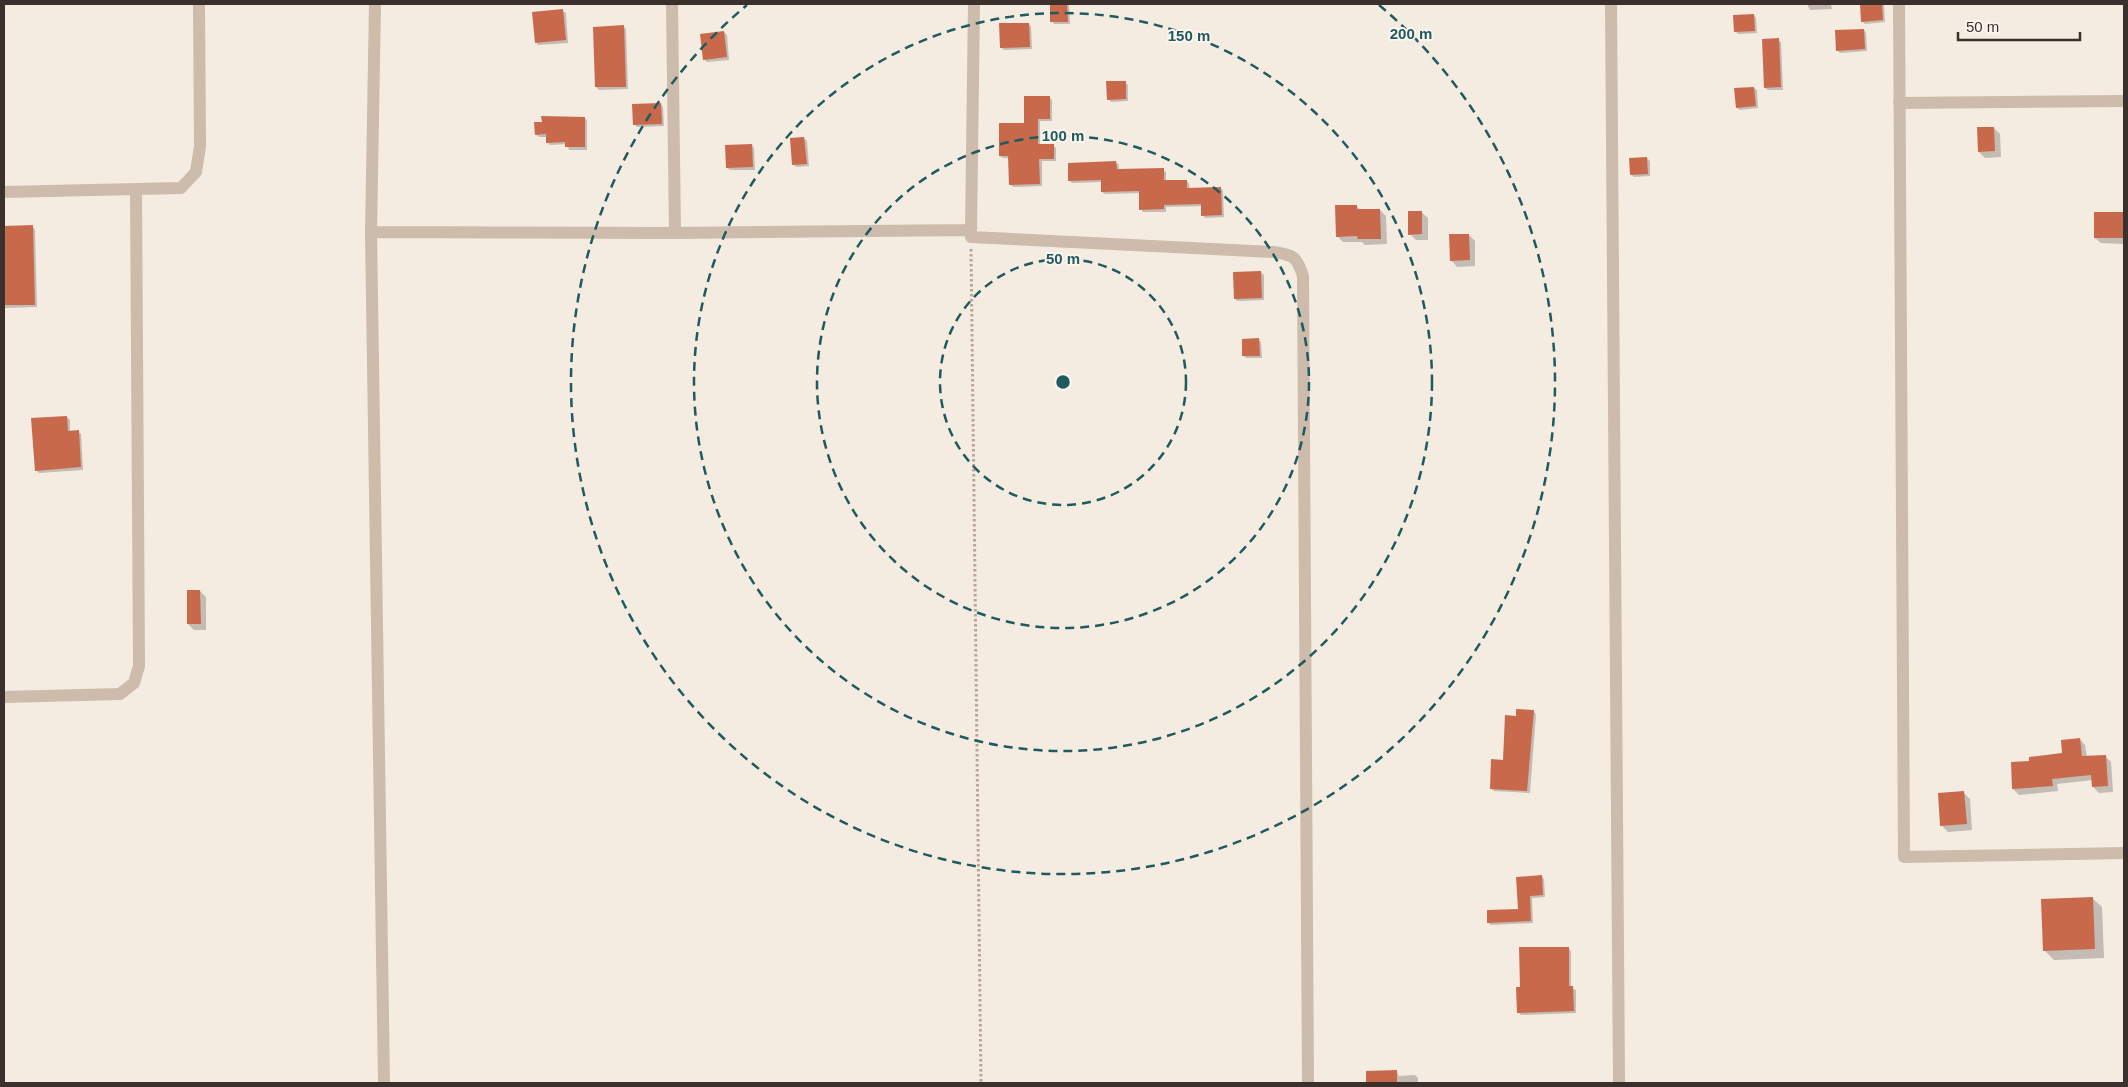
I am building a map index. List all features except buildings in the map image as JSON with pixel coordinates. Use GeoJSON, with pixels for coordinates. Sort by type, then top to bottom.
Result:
{"type":"FeatureCollection","features":[{"type":"Feature","properties":{"kind":"street"},"geometry":{"type":"LineString","coordinates":[[4,192],[181,188],[196,172],[200,146],[200,4]]}},
{"type":"Feature","properties":{"kind":"street"},"geometry":{"type":"LineString","coordinates":[[375,4],[370,232],[384,1083]]}},
{"type":"Feature","properties":{"kind":"street"},"geometry":{"type":"LineString","coordinates":[[672,4],[675,233]]}},
{"type":"Feature","properties":{"kind":"street"},"geometry":{"type":"LineString","coordinates":[[370,232],[675,233],[971,230],[974,4]]}},
{"type":"Feature","properties":{"kind":"street"},"geometry":{"type":"LineString","coordinates":[[1611,4],[1618,1083]]}},
{"type":"Feature","properties":{"kind":"street"},"geometry":{"type":"LineString","coordinates":[[1899,4],[1904,857],[2124,853]]}},
{"type":"Feature","properties":{"kind":"street"},"geometry":{"type":"LineString","coordinates":[[1899,104],[2124,101]]}},
{"type":"Feature","properties":{"kind":"street"},"geometry":{"type":"LineString","coordinates":[[4,697],[120,694],[134,683],[139,666],[136,189]]}},
{"type":"Feature","properties":{"kind":"street"},"geometry":{"type":"LineString","coordinates":[[971,237],[1274,252],[1289,254],[1295,257],[1299,264],[1303,276],[1308,1083]]}},
{"type":"Feature","properties":{"kind":"path"},"geometry":{"type":"LineString","coordinates":[[971,237],[981,1083]]}}]}
